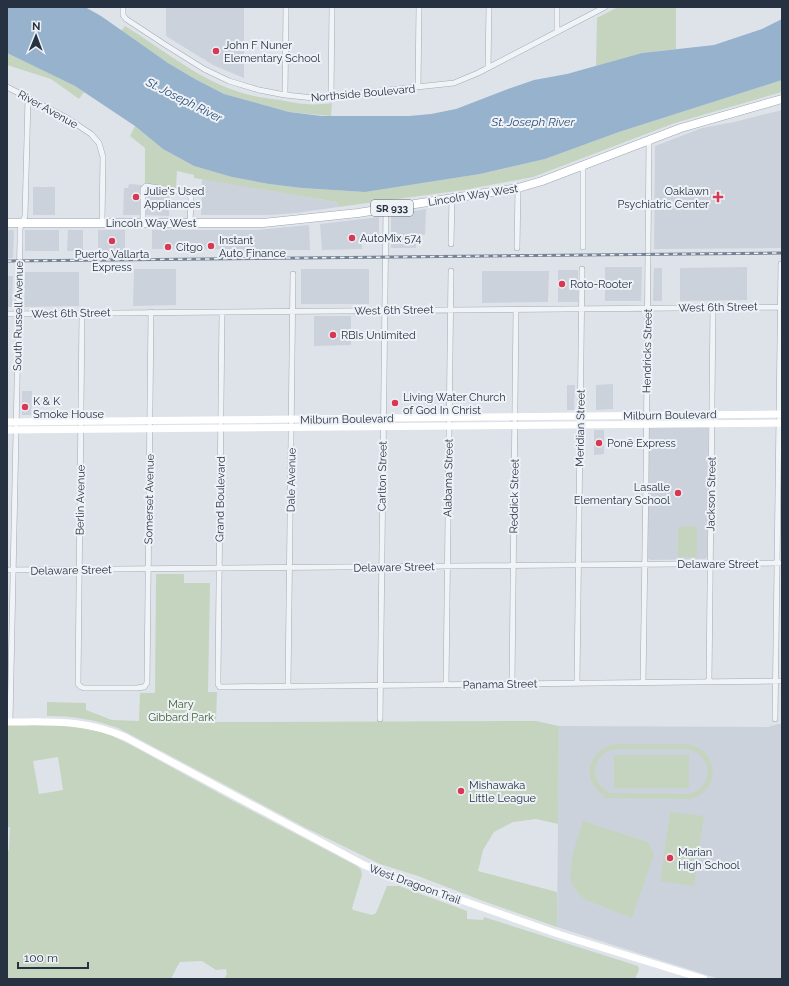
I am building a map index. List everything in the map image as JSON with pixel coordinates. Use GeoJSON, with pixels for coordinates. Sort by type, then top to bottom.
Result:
{"type":"FeatureCollection","features":[{"type":"Feature","properties":{"kind":"main road","name":"Lincoln Way West"},"geometry":{"type":"LineString","coordinates":[[7,223],[250,224],[283,222],[386,209],[518,188],[542,181],[695,123],[782,99]]}},
{"type":"Feature","properties":{"kind":"street","name":"Northside Boulevard"},"geometry":{"type":"LineString","coordinates":[[123,7],[123,15],[126,18],[164,44],[216,75],[240,85],[285,95],[314,98],[454,84],[605,7]]}},
{"type":"Feature","properties":{"kind":"street"},"geometry":{"type":"LineString","coordinates":[[285,95],[286,7]]}},
{"type":"Feature","properties":{"kind":"street"},"geometry":{"type":"LineString","coordinates":[[331,96],[332,7]]}},
{"type":"Feature","properties":{"kind":"street"},"geometry":{"type":"LineString","coordinates":[[418,88],[419,7]]}},
{"type":"Feature","properties":{"kind":"street"},"geometry":{"type":"LineString","coordinates":[[488,68],[489,7]]}},
{"type":"Feature","properties":{"kind":"street"},"geometry":{"type":"LineString","coordinates":[[557,7],[557,32]]}},
{"type":"Feature","properties":{"kind":"street","name":"River Avenue"},"geometry":{"type":"LineString","coordinates":[[7,87],[67,118],[91,134],[99,143],[102,157],[102,223]]}},
{"type":"Feature","properties":{"kind":"street","name":"South Russell Avenue"},"geometry":{"type":"LineString","coordinates":[[8,722],[13,570],[20,229],[25,216],[28,98]]}},
{"type":"Feature","properties":{"kind":"street","name":"Hendricks Street"},"geometry":{"type":"LineString","coordinates":[[643,682],[649,140]]}},
{"type":"Feature","properties":{"kind":"street"},"geometry":{"type":"LineString","coordinates":[[582,247],[583,165]]}},
{"type":"Feature","properties":{"kind":"street"},"geometry":{"type":"LineString","coordinates":[[143,223],[143,189],[148,186],[189,194],[191,198],[190,224]]}},
{"type":"Feature","properties":{"kind":"street"},"geometry":{"type":"LineString","coordinates":[[517,248],[518,188]]}},
{"type":"Feature","properties":{"kind":"street"},"geometry":{"type":"LineString","coordinates":[[451,244],[452,198]]}},
{"type":"Feature","properties":{"kind":"street","name":"Carlton Street"},"geometry":{"type":"LineString","coordinates":[[380,719],[386,209]]}},
{"type":"Feature","properties":{"kind":"street"},"geometry":{"type":"LineString","coordinates":[[775,719],[775,681],[780,563],[781,264]]}},
{"type":"Feature","properties":{"kind":"street","name":"Meridian Street"},"geometry":{"type":"LineString","coordinates":[[577,683],[582,269]]}},
{"type":"Feature","properties":{"kind":"street","name":"Alabama Street"},"geometry":{"type":"LineString","coordinates":[[446,685],[451,271]]}},
{"type":"Feature","properties":{"kind":"street","name":"Dale Avenue"},"geometry":{"type":"LineString","coordinates":[[288,686],[293,274]]}},
{"type":"Feature","properties":{"kind":"street","name":"Jackson Street"},"geometry":{"type":"LineString","coordinates":[[709,682],[713,307]]}},
{"type":"Feature","properties":{"kind":"street","name":"West 6th Street"},"geometry":{"type":"LineString","coordinates":[[7,314],[781,307]]}},
{"type":"Feature","properties":{"kind":"street","name":"Reddick Street"},"geometry":{"type":"LineString","coordinates":[[512,684],[516,309]]}},
{"type":"Feature","properties":{"kind":"street","name":"Somerset Avenue"},"geometry":{"type":"LineString","coordinates":[[79,686],[84,688],[124,688],[144,687],[147,683],[151,312]]}},
{"type":"Feature","properties":{"kind":"street","name":"Grand Boulevard"},"geometry":{"type":"LineString","coordinates":[[218,686],[222,312]]}},
{"type":"Feature","properties":{"kind":"street","name":"Berlin Avenue"},"geometry":{"type":"LineString","coordinates":[[79,686],[82,313]]}},
{"type":"Feature","properties":{"kind":"street","name":"Milburn Boulevard"},"geometry":{"type":"LineString","coordinates":[[7,422],[781,414]]}},
{"type":"Feature","properties":{"kind":"street","name":"Milburn Boulevard"},"geometry":{"type":"LineString","coordinates":[[7,430],[780,423]]}},
{"type":"Feature","properties":{"kind":"street","name":"Delaware Street"},"geometry":{"type":"LineString","coordinates":[[7,570],[780,563]]}},
{"type":"Feature","properties":{"kind":"street","name":"Panama Street"},"geometry":{"type":"LineString","coordinates":[[218,686],[782,681]]}},
{"type":"Feature","properties":{"kind":"street","name":"West Dragoon Trail"},"geometry":{"type":"LineString","coordinates":[[8,722],[68,722],[87,724],[114,732],[364,865],[561,935],[704,979]]}},
{"type":"Feature","properties":{"kind":"shaded area","name":"John F Nuner Elementary School"},"geometry":{"type":"Polygon","coordinates":[[[166,7],[244,7],[244,78],[213,65],[166,36],[166,7]]]}},
{"type":"Feature","properties":{"kind":"shaded area","name":"Oaklawn Psychiatric Center"},"geometry":{"type":"Polygon","coordinates":[[[782,110],[782,248],[654,249],[655,146],[702,128],[782,110]]]}},
{"type":"Feature","properties":{"kind":"shaded area"},"geometry":{"type":"Polygon","coordinates":[[[202,179],[337,202],[338,207],[270,215],[201,215],[202,179]]]}},
{"type":"Feature","properties":{"kind":"shaded area"},"geometry":{"type":"Polygon","coordinates":[[[129,184],[142,185],[141,215],[123,215],[124,188],[128,188],[129,184]]]}},
{"type":"Feature","properties":{"kind":"shaded area"},"geometry":{"type":"Polygon","coordinates":[[[33,187],[55,187],[55,215],[33,215],[33,187]]]}},
{"type":"Feature","properties":{"kind":"shaded area"},"geometry":{"type":"Polygon","coordinates":[[[145,189],[170,191],[169,216],[145,215],[145,189]]]}},
{"type":"Feature","properties":{"kind":"shaded area"},"geometry":{"type":"Polygon","coordinates":[[[426,209],[425,235],[416,235],[416,248],[391,248],[391,215],[426,209]]]}},
{"type":"Feature","properties":{"kind":"shaded area"},"geometry":{"type":"Polygon","coordinates":[[[379,217],[379,238],[362,238],[362,249],[322,250],[320,224],[379,217]]]}},
{"type":"Feature","properties":{"kind":"shaded area"},"geometry":{"type":"Polygon","coordinates":[[[309,225],[310,250],[152,249],[152,230],[257,230],[309,225]]]}},
{"type":"Feature","properties":{"kind":"shaded area"},"geometry":{"type":"Polygon","coordinates":[[[7,230],[14,231],[13,258],[7,258],[7,230]]]}},
{"type":"Feature","properties":{"kind":"shaded area"},"geometry":{"type":"Polygon","coordinates":[[[25,230],[59,230],[59,251],[25,251],[25,230]]]}},
{"type":"Feature","properties":{"kind":"shaded area"},"geometry":{"type":"Polygon","coordinates":[[[68,230],[83,230],[83,251],[67,251],[68,230]]]}},
{"type":"Feature","properties":{"kind":"shaded area"},"geometry":{"type":"Polygon","coordinates":[[[98,230],[125,230],[125,252],[98,252],[98,230]]]}},
{"type":"Feature","properties":{"kind":"shaded area"},"geometry":{"type":"Polygon","coordinates":[[[605,267],[642,267],[641,301],[605,301],[605,267]]]}},
{"type":"Feature","properties":{"kind":"shaded area"},"geometry":{"type":"Polygon","coordinates":[[[747,267],[747,300],[680,301],[680,268],[747,267]]]}},
{"type":"Feature","properties":{"kind":"shaded area"},"geometry":{"type":"Polygon","coordinates":[[[654,268],[662,268],[662,301],[653,301],[654,268]]]}},
{"type":"Feature","properties":{"kind":"shaded area"},"geometry":{"type":"Polygon","coordinates":[[[134,269],[176,269],[176,305],[133,306],[134,269]]]}},
{"type":"Feature","properties":{"kind":"shaded area"},"geometry":{"type":"Polygon","coordinates":[[[301,269],[369,269],[369,304],[301,304],[301,269]]]}},
{"type":"Feature","properties":{"kind":"shaded area"},"geometry":{"type":"Polygon","coordinates":[[[558,270],[578,270],[578,302],[558,302],[558,270]]]}},
{"type":"Feature","properties":{"kind":"shaded area"},"geometry":{"type":"Polygon","coordinates":[[[482,271],[549,271],[548,302],[482,303],[482,271]]]}},
{"type":"Feature","properties":{"kind":"shaded area"},"geometry":{"type":"Polygon","coordinates":[[[25,272],[79,272],[79,306],[24,307],[25,272]]]}},
{"type":"Feature","properties":{"kind":"shaded area"},"geometry":{"type":"Polygon","coordinates":[[[7,276],[13,276],[12,307],[7,307],[7,276]]]}},
{"type":"Feature","properties":{"kind":"shaded area"},"geometry":{"type":"Polygon","coordinates":[[[314,316],[351,316],[351,345],[314,346],[314,316]]]}},
{"type":"Feature","properties":{"kind":"shaded area"},"geometry":{"type":"Polygon","coordinates":[[[613,384],[613,409],[596,410],[596,385],[613,384]]]}},
{"type":"Feature","properties":{"kind":"shaded area"},"geometry":{"type":"Polygon","coordinates":[[[567,385],[575,385],[574,410],[567,410],[567,385]]]}},
{"type":"Feature","properties":{"kind":"shaded area"},"geometry":{"type":"Polygon","coordinates":[[[22,391],[32,391],[31,415],[22,415],[22,391]]]}},
{"type":"Feature","properties":{"kind":"shaded area","name":"Lasalle Elementary School"},"geometry":{"type":"Polygon","coordinates":[[[650,426],[707,426],[708,428],[707,557],[705,559],[648,559],[650,426]]]}},
{"type":"Feature","properties":{"kind":"shaded area","name":"Ponē Express"},"geometry":{"type":"Polygon","coordinates":[[[594,430],[604,430],[604,454],[594,455],[594,430]]]}},
{"type":"Feature","properties":{"kind":"shaded area","name":"Marian High School"},"geometry":{"type":"Polygon","coordinates":[[[782,724],[782,979],[719,979],[557,927],[559,726],[768,727],[782,724]]]}},
{"type":"Feature","properties":{"kind":"green space"},"geometry":{"type":"Polygon","coordinates":[[[618,7],[676,7],[676,49],[642,53],[596,66],[597,18],[618,7]]]}},
{"type":"Feature","properties":{"kind":"green space"},"geometry":{"type":"Polygon","coordinates":[[[125,26],[192,70],[221,85],[258,97],[293,103],[332,103],[331,116],[289,112],[224,94],[168,63],[121,31],[125,26]]]}},
{"type":"Feature","properties":{"kind":"green space"},"geometry":{"type":"Polygon","coordinates":[[[7,53],[75,86],[84,92],[79,99],[51,79],[7,65],[7,53]]]}},
{"type":"Feature","properties":{"kind":"green space"},"geometry":{"type":"Polygon","coordinates":[[[782,80],[782,92],[675,123],[533,177],[464,190],[338,207],[337,202],[194,178],[194,175],[177,171],[176,188],[149,184],[145,185],[145,148],[130,136],[135,126],[163,149],[194,166],[232,177],[302,188],[365,192],[480,174],[545,159],[619,132],[782,80]]]}},
{"type":"Feature","properties":{"kind":"green space"},"geometry":{"type":"Polygon","coordinates":[[[697,526],[697,557],[678,557],[678,527],[697,526]]]}},
{"type":"Feature","properties":{"kind":"green space","name":"Mary Gibbard Park"},"geometry":{"type":"Polygon","coordinates":[[[156,574],[184,574],[184,583],[210,583],[208,692],[217,692],[216,722],[536,721],[559,726],[558,824],[536,819],[513,822],[494,832],[483,850],[478,871],[557,892],[557,927],[418,876],[380,864],[308,829],[118,728],[100,722],[83,719],[47,716],[47,702],[86,703],[86,710],[112,720],[139,721],[140,693],[155,693],[156,574]]]}},
{"type":"Feature","properties":{"kind":"green space"},"geometry":{"type":"Polygon","coordinates":[[[7,725],[69,725],[104,732],[357,866],[361,870],[362,875],[352,908],[353,910],[372,915],[376,913],[387,886],[399,886],[467,911],[467,919],[483,920],[484,917],[638,966],[639,970],[635,979],[224,979],[227,974],[226,969],[216,970],[202,961],[180,962],[171,979],[7,979],[7,851],[9,850],[10,827],[7,827],[7,725]],[[58,757],[33,761],[39,794],[63,790],[58,757]]]}},
{"type":"Feature","properties":{"kind":"green space"},"geometry":{"type":"Polygon","coordinates":[[[617,744],[685,744],[696,747],[704,752],[710,760],[712,778],[708,787],[701,794],[691,799],[604,798],[604,795],[596,789],[590,774],[591,765],[594,758],[607,746],[617,744]],[[617,749],[608,751],[597,762],[595,775],[603,788],[611,793],[690,794],[698,790],[704,784],[707,777],[707,769],[701,756],[694,751],[685,749],[617,749]]]}},
{"type":"Feature","properties":{"kind":"green space"},"geometry":{"type":"Polygon","coordinates":[[[614,755],[689,755],[689,788],[614,788],[614,755]]]}},
{"type":"Feature","properties":{"kind":"green space"},"geometry":{"type":"Polygon","coordinates":[[[670,812],[704,816],[694,886],[660,881],[670,812]]]}},
{"type":"Feature","properties":{"kind":"green space"},"geometry":{"type":"Polygon","coordinates":[[[583,821],[648,842],[654,854],[632,918],[584,899],[572,884],[570,870],[583,821]]]}},
{"type":"Feature","properties":{"kind":"water","name":"St. Joseph River"},"geometry":{"type":"Polygon","coordinates":[[[7,7],[85,7],[101,16],[168,63],[224,94],[289,112],[322,116],[409,116],[431,114],[456,109],[534,80],[567,74],[642,53],[714,45],[762,29],[782,19],[782,80],[619,132],[545,159],[480,174],[365,192],[302,188],[232,177],[194,166],[163,149],[135,126],[75,86],[7,53],[7,7]]]}},
{"type":"Feature","properties":{"kind":"railway"},"geometry":{"type":"LineString","coordinates":[[7,261],[782,253]]}},
{"type":"Feature","properties":{"kind":"place","name":"John F Nuner Elementary School"},"geometry":{"type":"Point","coordinates":[216,51]}},
{"type":"Feature","properties":{"kind":"place","name":"Julie's Used Appliances"},"geometry":{"type":"Point","coordinates":[136,197]}},
{"type":"Feature","properties":{"kind":"place","name":"Oaklawn Psychiatric Center"},"geometry":{"type":"Point","coordinates":[718,197]}},
{"type":"Feature","properties":{"kind":"place","name":"AutoMix 574"},"geometry":{"type":"Point","coordinates":[352,238]}},
{"type":"Feature","properties":{"kind":"place","name":"Puerto Vallarta Express"},"geometry":{"type":"Point","coordinates":[112,241]}},
{"type":"Feature","properties":{"kind":"place","name":"Instant Auto Finance"},"geometry":{"type":"Point","coordinates":[211,246]}},
{"type":"Feature","properties":{"kind":"place","name":"Citgo"},"geometry":{"type":"Point","coordinates":[168,247]}},
{"type":"Feature","properties":{"kind":"place","name":"Roto-Rooter"},"geometry":{"type":"Point","coordinates":[562,284]}},
{"type":"Feature","properties":{"kind":"place","name":"RBIs Unlimited"},"geometry":{"type":"Point","coordinates":[333,335]}},
{"type":"Feature","properties":{"kind":"place","name":"Living Water Church of God In Christ"},"geometry":{"type":"Point","coordinates":[395,403]}},
{"type":"Feature","properties":{"kind":"place","name":"K & K Smoke House"},"geometry":{"type":"Point","coordinates":[25,407]}},
{"type":"Feature","properties":{"kind":"place","name":"Ponē Express"},"geometry":{"type":"Point","coordinates":[599,443]}},
{"type":"Feature","properties":{"kind":"place","name":"Lasalle Elementary School"},"geometry":{"type":"Point","coordinates":[678,493]}},
{"type":"Feature","properties":{"kind":"place","name":"Mishawaka Little League"},"geometry":{"type":"Point","coordinates":[461,791]}},
{"type":"Feature","properties":{"kind":"place","name":"Marian High School"},"geometry":{"type":"Point","coordinates":[670,858]}}]}
